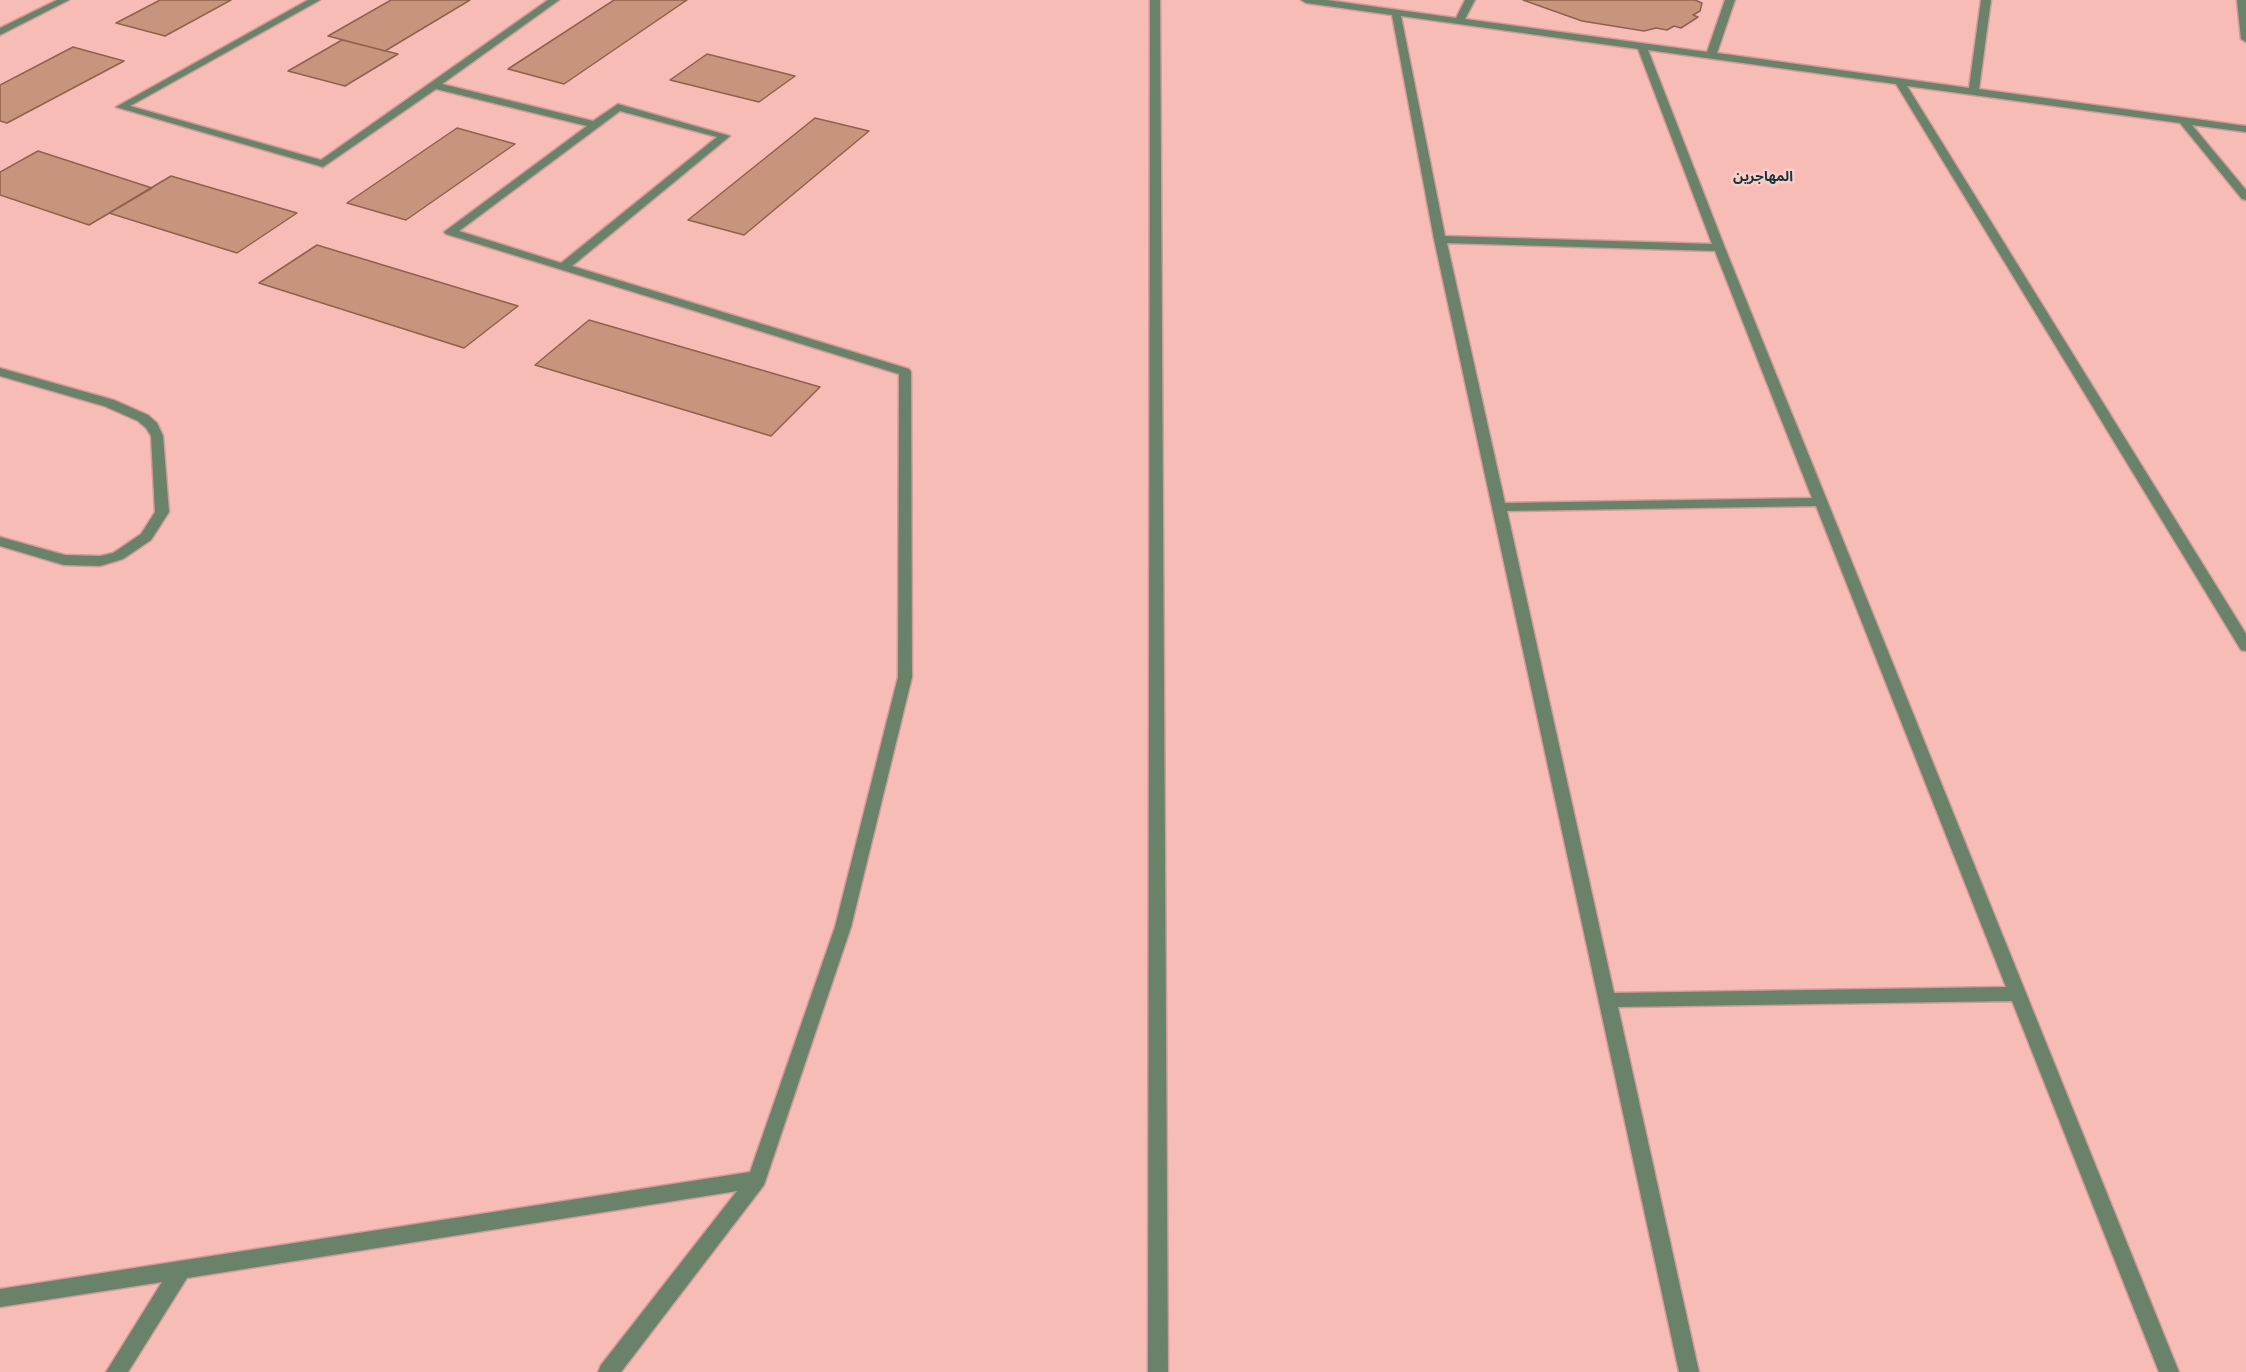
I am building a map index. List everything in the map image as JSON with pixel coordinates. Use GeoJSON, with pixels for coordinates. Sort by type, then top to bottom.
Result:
{"type":"FeatureCollection","features":[{"type":"Feature","properties":{"kind":"street"},"geometry":{"type":"LineString","coordinates":[[0,32],[64,0]]}},
{"type":"Feature","properties":{"kind":"street"},"geometry":{"type":"LineString","coordinates":[[315,0],[121,107],[323,164],[554,0]]}},
{"type":"Feature","properties":{"kind":"street"},"geometry":{"type":"LineString","coordinates":[[1155,0],[1158,1372]]}},
{"type":"Feature","properties":{"kind":"street"},"geometry":{"type":"LineString","coordinates":[[1305,0],[2246,129]]}},
{"type":"Feature","properties":{"kind":"street"},"geometry":{"type":"LineString","coordinates":[[1459,21],[1470,0]]}},
{"type":"Feature","properties":{"kind":"street"},"geometry":{"type":"LineString","coordinates":[[1711,56],[1730,0]]}},
{"type":"Feature","properties":{"kind":"street"},"geometry":{"type":"LineString","coordinates":[[1973,93],[1986,0]]}},
{"type":"Feature","properties":{"kind":"street"},"geometry":{"type":"LineString","coordinates":[[2242,0],[2246,39]]}},
{"type":"Feature","properties":{"kind":"street"},"geometry":{"type":"LineString","coordinates":[[1396,12],[1440,239],[1689,1372]]}},
{"type":"Feature","properties":{"kind":"street"},"geometry":{"type":"LineString","coordinates":[[1642,46],[1719,248],[2169,1372]]}},
{"type":"Feature","properties":{"kind":"street"},"geometry":{"type":"LineString","coordinates":[[1900,82],[2246,646]]}},
{"type":"Feature","properties":{"kind":"street"},"geometry":{"type":"LineString","coordinates":[[433,85],[595,125]]}},
{"type":"Feature","properties":{"kind":"street"},"geometry":{"type":"LineString","coordinates":[[563,267],[725,136],[618,107],[450,232],[563,267],[905,372],[905,677],[843,927],[757,1179],[608,1372]]}},
{"type":"Feature","properties":{"kind":"street"},"geometry":{"type":"LineString","coordinates":[[2183,120],[2246,197]]}},
{"type":"Feature","properties":{"kind":"street"},"geometry":{"type":"LineString","coordinates":[[1440,239],[1719,248]]}},
{"type":"Feature","properties":{"kind":"street"},"geometry":{"type":"LineString","coordinates":[[0,372],[109,403],[143,418],[152,426],[157,436],[162,512],[146,537],[118,556],[100,561],[64,560],[0,540]]}},
{"type":"Feature","properties":{"kind":"street"},"geometry":{"type":"LineString","coordinates":[[1499,507],[1821,502]]}},
{"type":"Feature","properties":{"kind":"street"},"geometry":{"type":"LineString","coordinates":[[1606,1000],[2018,994]]}},
{"type":"Feature","properties":{"kind":"street"},"geometry":{"type":"LineString","coordinates":[[0,1298],[757,1179]]}},
{"type":"Feature","properties":{"kind":"street"},"geometry":{"type":"LineString","coordinates":[[116,1372],[181,1269]]}},
{"type":"Feature","properties":{"kind":"building"},"geometry":{"type":"Polygon","coordinates":[[[160,0],[231,0],[165,36],[116,23],[160,0]]]}},
{"type":"Feature","properties":{"kind":"building"},"geometry":{"type":"Polygon","coordinates":[[[391,0],[470,0],[385,51],[328,36],[391,0]]]}},
{"type":"Feature","properties":{"kind":"building"},"geometry":{"type":"Polygon","coordinates":[[[614,0],[687,0],[564,84],[508,69],[614,0]]]}},
{"type":"Feature","properties":{"kind":"building"},"geometry":{"type":"Polygon","coordinates":[[[1523,0],[1695,0],[1702,3],[1700,11],[1693,15],[1698,17],[1681,28],[1674,26],[1667,30],[1656,28],[1644,31],[1582,21],[1523,0]]]}},
{"type":"Feature","properties":{"kind":"building"},"geometry":{"type":"Polygon","coordinates":[[[342,40],[398,54],[345,86],[288,71],[342,40]]]}},
{"type":"Feature","properties":{"kind":"building"},"geometry":{"type":"Polygon","coordinates":[[[73,47],[124,61],[7,123],[0,121],[0,85],[73,47]]]}},
{"type":"Feature","properties":{"kind":"building"},"geometry":{"type":"Polygon","coordinates":[[[707,54],[795,76],[759,102],[670,80],[707,54]]]}},
{"type":"Feature","properties":{"kind":"building"},"geometry":{"type":"Polygon","coordinates":[[[815,118],[869,131],[744,235],[688,220],[815,118]]]}},
{"type":"Feature","properties":{"kind":"building"},"geometry":{"type":"Polygon","coordinates":[[[457,128],[515,144],[406,220],[347,203],[457,128]]]}},
{"type":"Feature","properties":{"kind":"building"},"geometry":{"type":"Polygon","coordinates":[[[38,151],[152,188],[89,225],[0,195],[0,172],[38,151]]]}},
{"type":"Feature","properties":{"kind":"building"},"geometry":{"type":"Polygon","coordinates":[[[171,176],[297,213],[237,253],[109,213],[171,176]]]}},
{"type":"Feature","properties":{"kind":"building"},"geometry":{"type":"Polygon","coordinates":[[[317,245],[518,306],[464,348],[259,283],[317,245]]]}},
{"type":"Feature","properties":{"kind":"building"},"geometry":{"type":"Polygon","coordinates":[[[589,320],[820,387],[771,436],[535,365],[589,320]]]}},
{"type":"Feature","properties":{"kind":"district","name":"المهاجرين"},"geometry":{"type":"Point","coordinates":[1763,177]}}]}
